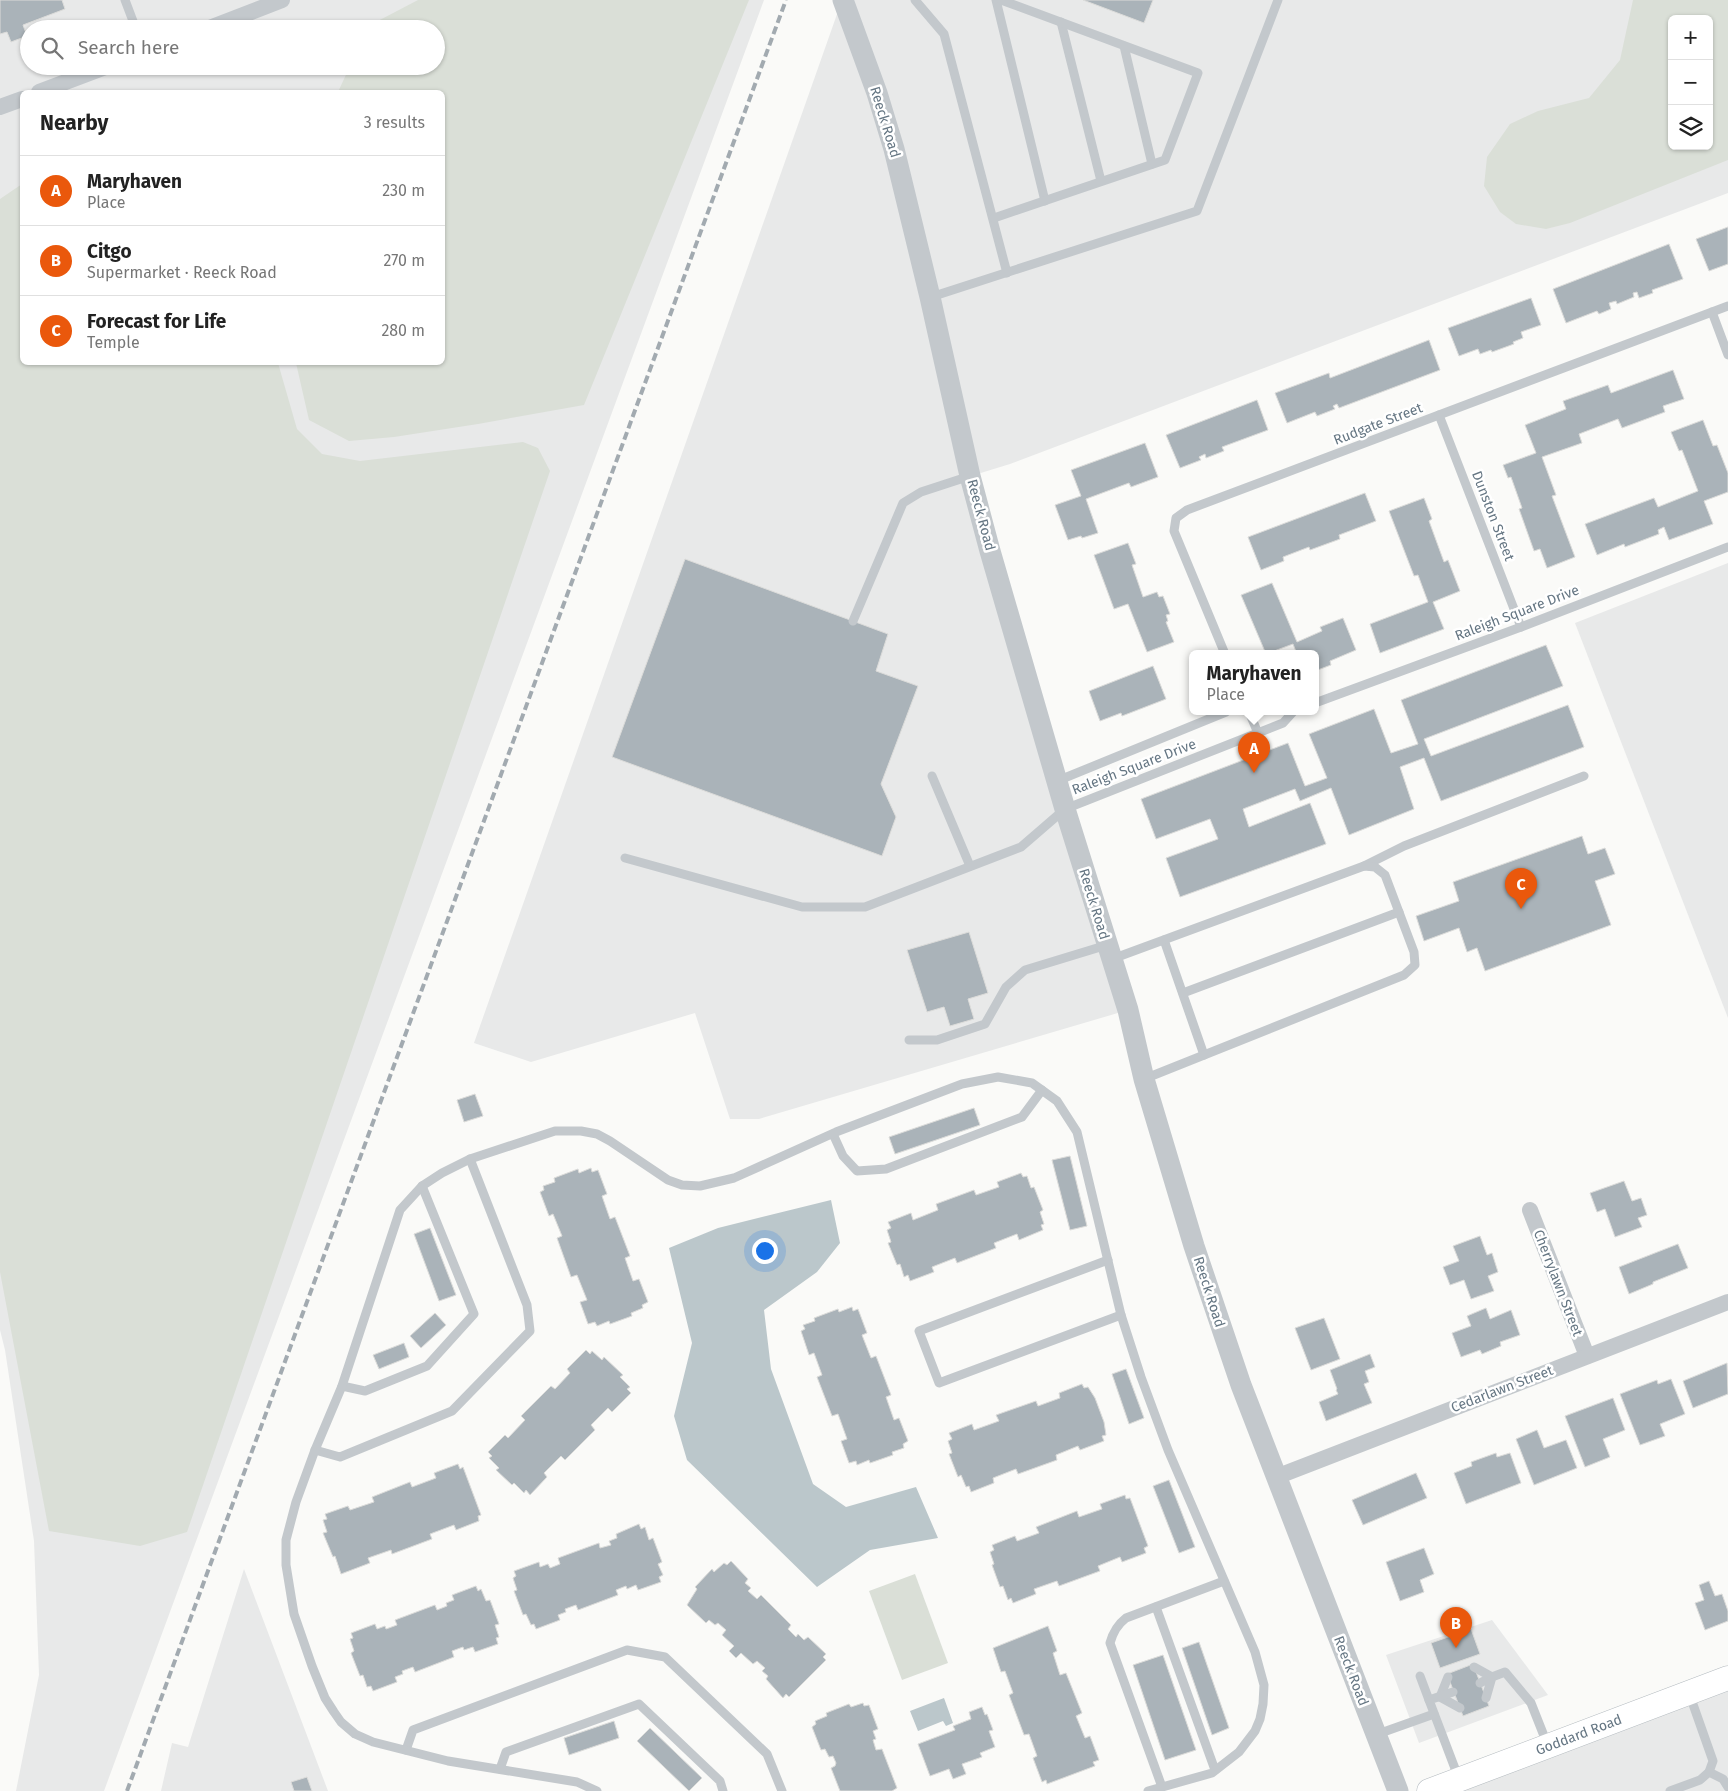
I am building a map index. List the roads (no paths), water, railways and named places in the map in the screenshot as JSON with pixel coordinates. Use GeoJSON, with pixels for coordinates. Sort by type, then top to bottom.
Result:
{"type":"FeatureCollection","features":[{"type":"Feature","properties":{"kind":"main road","name":"Goddard Road"},"geometry":{"type":"LineString","coordinates":[[1429,1791],[1728,1678]]}},
{"type":"Feature","properties":{"kind":"street"},"geometry":{"type":"LineString","coordinates":[[230,20],[282,0]]}},
{"type":"Feature","properties":{"kind":"street","name":"Reeck Road"},"geometry":{"type":"LineString","coordinates":[[844,0],[877,93],[894,149],[930,297],[970,476],[990,551],[1065,809],[1128,1010],[1144,1079],[1211,1300],[1276,1477],[1398,1791]]}},
{"type":"Feature","properties":{"kind":"street"},"geometry":{"type":"LineString","coordinates":[[44,90],[84,75]]}},
{"type":"Feature","properties":{"kind":"street"},"geometry":{"type":"LineString","coordinates":[[0,107],[20,100]]}},
{"type":"Feature","properties":{"kind":"street","name":"Cherrylawn Street"},"geometry":{"type":"LineString","coordinates":[[1530,1210],[1587,1356]]}},
{"type":"Feature","properties":{"kind":"street","name":"Cedarlawn Street"},"geometry":{"type":"LineString","coordinates":[[1276,1477],[1728,1302]]}},
{"type":"Feature","properties":{"kind":"lane"},"geometry":{"type":"LineString","coordinates":[[125,0],[133,20]]}},
{"type":"Feature","properties":{"kind":"lane"},"geometry":{"type":"LineString","coordinates":[[915,0],[944,34],[1008,272]]}},
{"type":"Feature","properties":{"kind":"lane"},"geometry":{"type":"LineString","coordinates":[[996,0],[1045,201]]}},
{"type":"Feature","properties":{"kind":"lane"},"geometry":{"type":"LineString","coordinates":[[994,218],[1165,160],[1198,73],[1001,0]]}},
{"type":"Feature","properties":{"kind":"lane"},"geometry":{"type":"LineString","coordinates":[[930,297],[1197,212],[1278,0]]}},
{"type":"Feature","properties":{"kind":"lane"},"geometry":{"type":"LineString","coordinates":[[1061,22],[1101,181]]}},
{"type":"Feature","properties":{"kind":"lane"},"geometry":{"type":"LineString","coordinates":[[1124,46],[1152,164]]}},
{"type":"Feature","properties":{"kind":"lane","name":"Rudgate Street"},"geometry":{"type":"LineString","coordinates":[[1223,650],[1174,531],[1176,518],[1187,510],[1607,350],[1728,306]]}},
{"type":"Feature","properties":{"kind":"lane"},"geometry":{"type":"LineString","coordinates":[[1712,312],[1728,355]]}},
{"type":"Feature","properties":{"kind":"lane","name":"Dunston Street"},"geometry":{"type":"LineString","coordinates":[[1439,415],[1520,627]]}},
{"type":"Feature","properties":{"kind":"lane"},"geometry":{"type":"LineString","coordinates":[[853,621],[903,503],[921,492],[970,476]]}},
{"type":"Feature","properties":{"kind":"lane","name":"Raleigh Square Drive"},"geometry":{"type":"LineString","coordinates":[[1319,702],[1728,547]]}},
{"type":"Feature","properties":{"kind":"lane","name":"Raleigh Square Drive"},"geometry":{"type":"LineString","coordinates":[[1057,781],[1219,715]]}},
{"type":"Feature","properties":{"kind":"lane"},"geometry":{"type":"LineString","coordinates":[[1250,715],[1258,733]]}},
{"type":"Feature","properties":{"kind":"lane","name":"Raleigh Square Drive"},"geometry":{"type":"LineString","coordinates":[[624,858],[802,907],[865,907],[1020,847],[1065,809],[1283,723],[1290,715]]}},
{"type":"Feature","properties":{"kind":"lane"},"geometry":{"type":"LineString","coordinates":[[932,776],[970,866]]}},
{"type":"Feature","properties":{"kind":"lane"},"geometry":{"type":"LineString","coordinates":[[908,1040],[937,1040],[985,1024],[1006,987],[1025,970],[1164,940],[1364,866],[1404,846],[1584,776]]}},
{"type":"Feature","properties":{"kind":"lane"},"geometry":{"type":"LineString","coordinates":[[1144,1079],[1404,975],[1415,965],[1414,952],[1384,875],[1375,867],[1364,866]]}},
{"type":"Feature","properties":{"kind":"lane"},"geometry":{"type":"LineString","coordinates":[[1183,994],[1399,912]]}},
{"type":"Feature","properties":{"kind":"lane"},"geometry":{"type":"LineString","coordinates":[[1164,940],[1204,1055]]}},
{"type":"Feature","properties":{"kind":"lane"},"geometry":{"type":"LineString","coordinates":[[597,1791],[577,1782],[448,1761],[373,1742],[355,1734],[342,1722],[326,1698],[315,1674],[294,1614],[286,1565],[286,1540],[296,1502],[315,1450],[342,1386],[400,1210],[422,1186],[442,1173],[470,1159],[555,1131],[580,1131],[596,1134],[610,1141],[668,1180],[682,1185],[700,1186],[734,1178],[833,1134],[962,1084],[998,1077],[1032,1083],[1057,1101],[1077,1132],[1121,1315],[1141,1377],[1168,1450],[1255,1652],[1264,1685],[1263,1704],[1255,1731],[1239,1752],[1212,1773],[1148,1791]]}},
{"type":"Feature","properties":{"kind":"lane"},"geometry":{"type":"LineString","coordinates":[[833,1134],[843,1156],[857,1171],[886,1169],[1022,1117],[1042,1090]]}},
{"type":"Feature","properties":{"kind":"lane"},"geometry":{"type":"LineString","coordinates":[[315,1450],[340,1457],[452,1411],[530,1331],[527,1305],[470,1159]]}},
{"type":"Feature","properties":{"kind":"lane"},"geometry":{"type":"LineString","coordinates":[[342,1386],[365,1391],[427,1366],[474,1314],[422,1186]]}},
{"type":"Feature","properties":{"kind":"lane"},"geometry":{"type":"LineString","coordinates":[[1108,1260],[919,1331],[939,1384],[1121,1315]]}},
{"type":"Feature","properties":{"kind":"lane"},"geometry":{"type":"LineString","coordinates":[[1162,1787],[1110,1643],[1113,1633],[1126,1618],[1224,1581]]}},
{"type":"Feature","properties":{"kind":"lane"},"geometry":{"type":"LineString","coordinates":[[1156,1607],[1215,1770]]}},
{"type":"Feature","properties":{"kind":"lane"},"geometry":{"type":"LineString","coordinates":[[406,1750],[413,1730],[627,1650],[665,1657],[767,1754],[782,1791]]}},
{"type":"Feature","properties":{"kind":"lane"},"geometry":{"type":"LineString","coordinates":[[1474,1667],[1492,1677]]}},
{"type":"Feature","properties":{"kind":"lane"},"geometry":{"type":"LineString","coordinates":[[1480,1683],[1505,1672],[1531,1703],[1548,1746]]}},
{"type":"Feature","properties":{"kind":"lane"},"geometry":{"type":"LineString","coordinates":[[1420,1676],[1459,1780]]}},
{"type":"Feature","properties":{"kind":"lane"},"geometry":{"type":"LineString","coordinates":[[1440,1696],[1448,1677]]}},
{"type":"Feature","properties":{"kind":"lane"},"geometry":{"type":"LineString","coordinates":[[1486,1698],[1492,1677]]}},
{"type":"Feature","properties":{"kind":"lane"},"geometry":{"type":"LineString","coordinates":[[1429,1700],[1454,1692]]}},
{"type":"Feature","properties":{"kind":"lane"},"geometry":{"type":"LineString","coordinates":[[1670,1791],[1700,1780],[1709,1772],[1713,1761],[1689,1693]]}},
{"type":"Feature","properties":{"kind":"lane"},"geometry":{"type":"LineString","coordinates":[[1440,1696],[1460,1708]]}},
{"type":"Feature","properties":{"kind":"lane"},"geometry":{"type":"LineString","coordinates":[[500,1770],[506,1752],[639,1704],[720,1781],[723,1791]]}},
{"type":"Feature","properties":{"kind":"lane"},"geometry":{"type":"LineString","coordinates":[[1375,1735],[1434,1714]]}},
{"type":"Feature","properties":{"kind":"lane"},"geometry":{"type":"LineString","coordinates":[[1709,1772],[1723,1779],[1728,1787]]}},
{"type":"Feature","properties":{"kind":"railway"},"geometry":{"type":"LineString","coordinates":[[127,1791],[786,0]]}},
{"type":"Feature","properties":{"kind":"place","name":"Maryhaven"},"geometry":{"type":"Point","coordinates":[1254,773]}},
{"type":"Feature","properties":{"kind":"place","name":"Forecast for Life"},"geometry":{"type":"Point","coordinates":[1521,909]}},
{"type":"Feature","properties":{"kind":"place","name":"Citgo"},"geometry":{"type":"Point","coordinates":[1456,1648]}}]}
